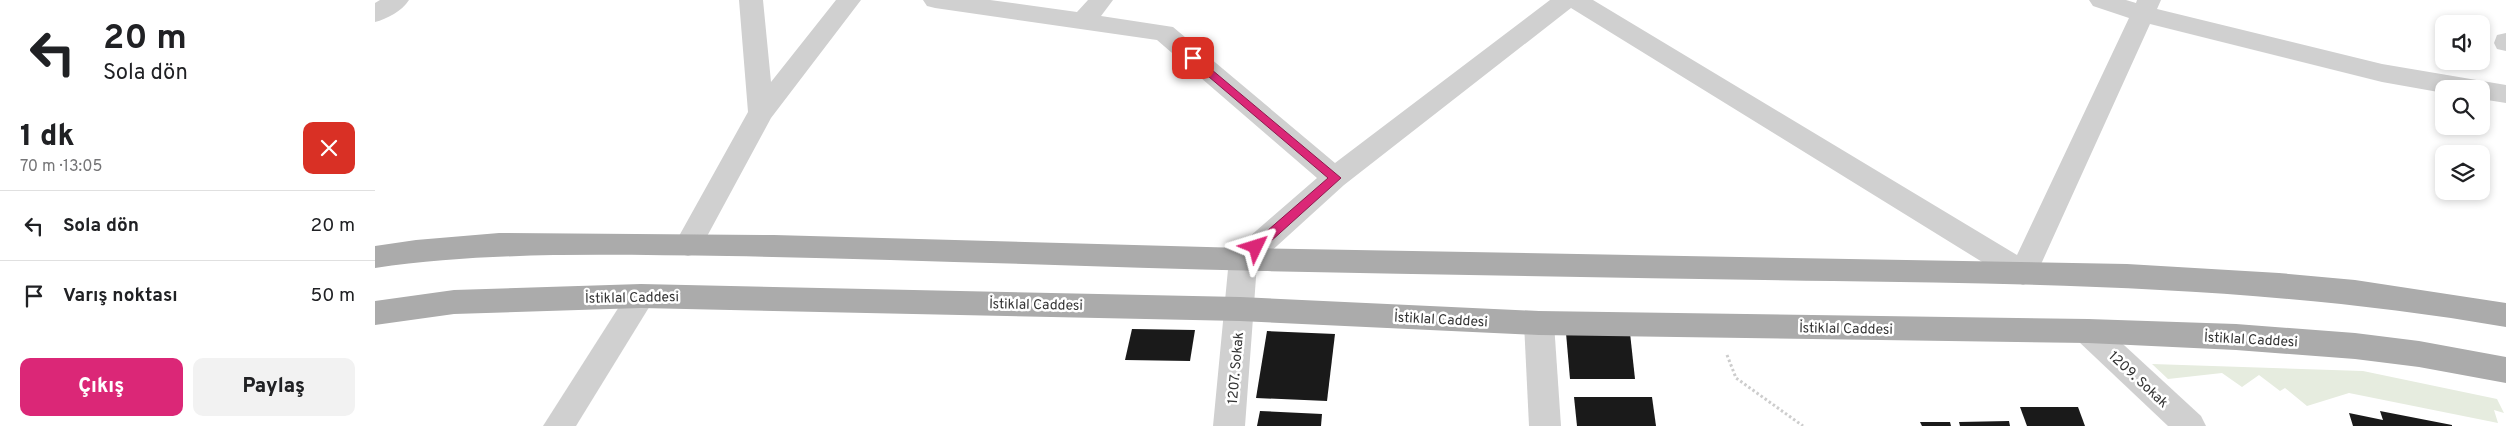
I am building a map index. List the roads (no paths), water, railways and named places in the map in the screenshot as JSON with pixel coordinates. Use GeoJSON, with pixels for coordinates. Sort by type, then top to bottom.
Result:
{"type":"FeatureCollection","features":[{"type":"Feature","properties":{"kind":"main road"},"geometry":{"type":"LineString","coordinates":[[375,257],[441,247],[493,244],[688,245],[1243,259],[2023,273],[2184,278],[2322,288],[2405,297],[2506,315]]}},
{"type":"Feature","properties":{"kind":"main road","name":"İstiklal Caddesi"},"geometry":{"type":"LineString","coordinates":[[375,313],[454,302],[641,296],[1240,309],[1539,323],[2088,332],[2236,337],[2355,346],[2419,354],[2506,370]]}},
{"type":"Feature","properties":{"kind":"street"},"geometry":{"type":"LineString","coordinates":[[375,14],[397,0]]}},
{"type":"Feature","properties":{"kind":"street"},"geometry":{"type":"LineString","coordinates":[[751,0],[761,112]]}},
{"type":"Feature","properties":{"kind":"street"},"geometry":{"type":"LineString","coordinates":[[688,245],[761,112],[849,0]]}},
{"type":"Feature","properties":{"kind":"street"},"geometry":{"type":"LineString","coordinates":[[935,0],[1164,33],[1335,178]]}},
{"type":"Feature","properties":{"kind":"street"},"geometry":{"type":"LineString","coordinates":[[1084,20],[1101,0]]}},
{"type":"Feature","properties":{"kind":"street"},"geometry":{"type":"LineString","coordinates":[[1243,259],[1335,178],[1566,0]]}},
{"type":"Feature","properties":{"kind":"street"},"geometry":{"type":"LineString","coordinates":[[1575,0],[2023,273],[2146,7]]}},
{"type":"Feature","properties":{"kind":"street"},"geometry":{"type":"LineString","coordinates":[[2101,0],[2146,7],[2382,73],[2435,82]]}},
{"type":"Feature","properties":{"kind":"street"},"geometry":{"type":"LineString","coordinates":[[2490,91],[2506,94]]}},
{"type":"Feature","properties":{"kind":"street","name":"1207. Sokak"},"geometry":{"type":"LineString","coordinates":[[1229,426],[1243,259]]}},
{"type":"Feature","properties":{"kind":"street"},"geometry":{"type":"LineString","coordinates":[[559,426],[641,296]]}},
{"type":"Feature","properties":{"kind":"street"},"geometry":{"type":"LineString","coordinates":[[1539,323],[1545,426]]}},
{"type":"Feature","properties":{"kind":"street","name":"1209. Sokak"},"geometry":{"type":"LineString","coordinates":[[2088,332],[2190,426]]}}]}
